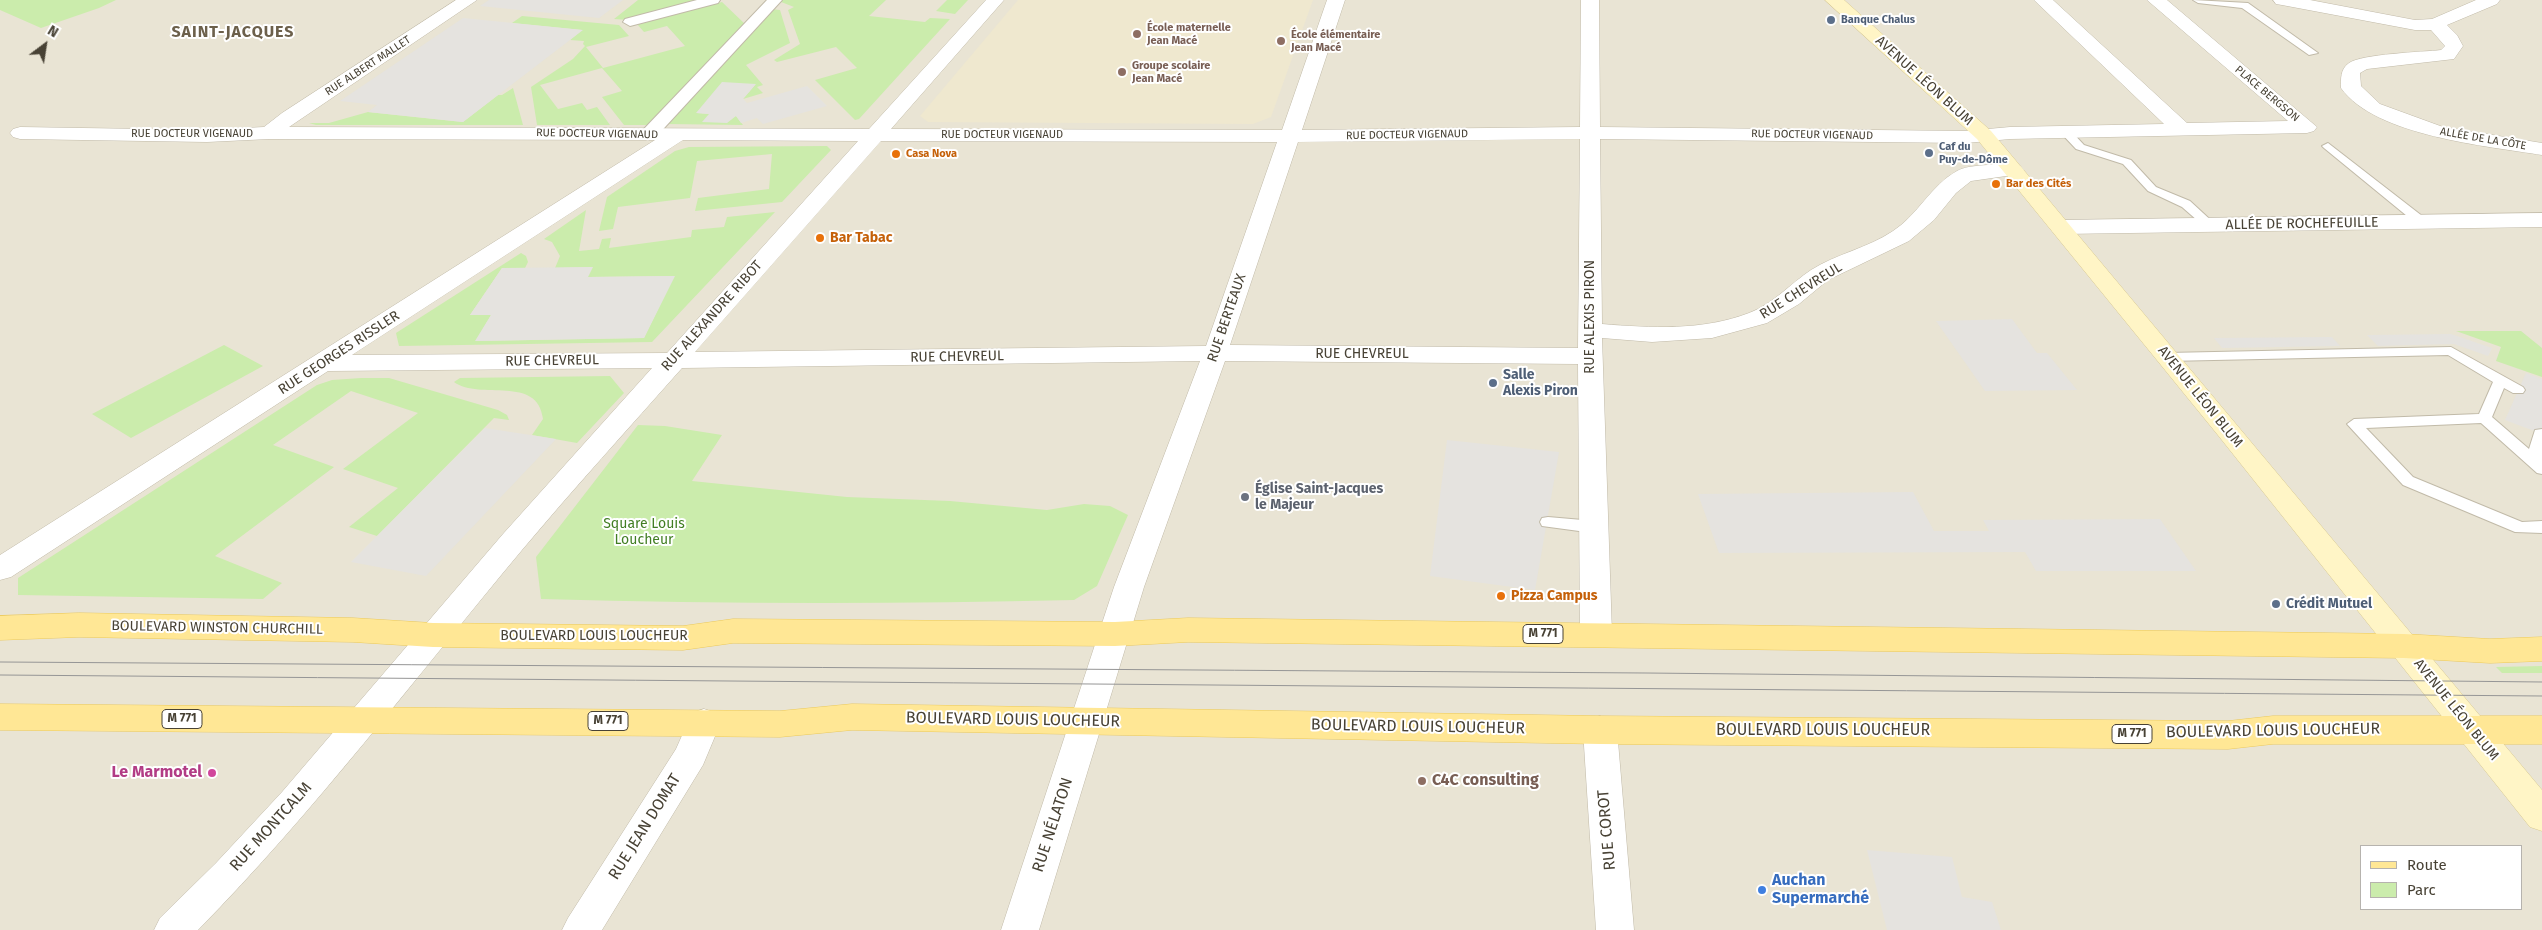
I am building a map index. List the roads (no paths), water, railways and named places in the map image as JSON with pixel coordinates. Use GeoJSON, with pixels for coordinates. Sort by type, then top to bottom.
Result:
{"type":"FeatureCollection","features":[{"type":"Feature","properties":{"kind":"main road","name":"AVENUE LÉON BLUM"},"geometry":{"type":"LineString","coordinates":[[1834,0],[1984,136],[2167,356],[2542,816]]}},
{"type":"Feature","properties":{"kind":"main road","name":"BOULEVARD WINSTON CHURCHILL"},"geometry":{"type":"LineString","coordinates":[[0,628],[127,626],[353,630],[433,635]]}},
{"type":"Feature","properties":{"kind":"main road","name":"BOULEVARD LOUIS LOUCHEUR"},"geometry":{"type":"LineString","coordinates":[[433,635],[683,638],[733,631],[1115,634],[1188,630],[2404,646]]}},
{"type":"Feature","properties":{"kind":"main road","name":"M 771"},"geometry":{"type":"LineString","coordinates":[[2404,646],[2490,651],[2542,649]]}},
{"type":"Feature","properties":{"kind":"main road","name":"BOULEVARD LOUIS LOUCHEUR"},"geometry":{"type":"LineString","coordinates":[[364,720],[780,724],[852,717],[1600,730],[2228,735],[2273,730],[2473,729]]}},
{"type":"Feature","properties":{"kind":"main road","name":"M 771"},"geometry":{"type":"LineString","coordinates":[[0,718],[364,720]]}},
{"type":"Feature","properties":{"kind":"main road","name":"M 771"},"geometry":{"type":"LineString","coordinates":[[2473,729],[2542,730]]}},
{"type":"Feature","properties":{"kind":"street","name":"RUE ALBERT MALLET"},"geometry":{"type":"LineString","coordinates":[[268,133],[289,117],[468,0]]}},
{"type":"Feature","properties":{"kind":"street"},"geometry":{"type":"LineString","coordinates":[[630,22],[714,0]]}},
{"type":"Feature","properties":{"kind":"street"},"geometry":{"type":"LineString","coordinates":[[648,135],[775,0]]}},
{"type":"Feature","properties":{"kind":"street","name":"RUE ALEXANDRE RIBOT"},"geometry":{"type":"LineString","coordinates":[[364,720],[433,635],[671,361],[995,0]]}},
{"type":"Feature","properties":{"kind":"street","name":"RUE BERTEAUX"},"geometry":{"type":"LineString","coordinates":[[1087,720],[1129,588],[1215,353],[1336,0]]}},
{"type":"Feature","properties":{"kind":"street","name":"RUE ALEXIS PIRON"},"geometry":{"type":"LineString","coordinates":[[1590,0],[1589,330],[1596,634]]}},
{"type":"Feature","properties":{"kind":"street"},"geometry":{"type":"LineString","coordinates":[[2043,0],[2183,131]]}},
{"type":"Feature","properties":{"kind":"street","name":"PLACE BERGSON"},"geometry":{"type":"LineString","coordinates":[[1984,136],[2010,133],[2307,128],[2156,0]]}},
{"type":"Feature","properties":{"kind":"street"},"geometry":{"type":"LineString","coordinates":[[2282,0],[2415,25],[2435,24],[2491,0]]}},
{"type":"Feature","properties":{"kind":"street","name":"ALLÉE DE LA CÔTE"},"geometry":{"type":"LineString","coordinates":[[2435,24],[2451,38],[2454,46],[2447,55],[2364,64],[2355,67],[2351,73],[2351,88],[2373,108],[2439,132],[2542,149]]}},
{"type":"Feature","properties":{"kind":"street","name":"RUE DOCTEUR VIGENAUD"},"geometry":{"type":"LineString","coordinates":[[20,133],[207,136],[268,133],[1288,136],[1589,133],[1984,136]]}},
{"type":"Feature","properties":{"kind":"street","name":"RUE GEORGES RISSLER"},"geometry":{"type":"LineString","coordinates":[[0,569],[325,363],[677,135]]}},
{"type":"Feature","properties":{"kind":"street","name":"RUE CHEVREUL"},"geometry":{"type":"LineString","coordinates":[[1589,330],[1652,335],[1712,331],[1758,318],[1791,299],[1820,275],[1901,236],[1926,215],[1948,188],[1965,175],[2013,170]]}},
{"type":"Feature","properties":{"kind":"street","name":"ALLÉE DE ROCHEFEUILLE"},"geometry":{"type":"LineString","coordinates":[[2061,227],[2542,220]]}},
{"type":"Feature","properties":{"kind":"street","name":"RUE CHEVREUL"},"geometry":{"type":"LineString","coordinates":[[325,363],[671,361],[1215,353],[1590,356]]}},
{"type":"Feature","properties":{"kind":"street","name":"RUE MONTCALM"},"geometry":{"type":"LineString","coordinates":[[173,930],[258,842],[339,752],[364,720]]}},
{"type":"Feature","properties":{"kind":"street","name":"RUE NÉLATON"},"geometry":{"type":"LineString","coordinates":[[1020,930],[1087,720]]}},
{"type":"Feature","properties":{"kind":"street","name":"RUE JEAN DOMAT"},"geometry":{"type":"LineString","coordinates":[[581,930],[691,755],[704,722]]}},
{"type":"Feature","properties":{"kind":"street","name":"RUE COROT"},"geometry":{"type":"LineString","coordinates":[[1600,730],[1615,930]]}},
{"type":"Feature","properties":{"kind":"lane"},"geometry":{"type":"LineString","coordinates":[[2198,0],[2245,5],[2313,53]]}},
{"type":"Feature","properties":{"kind":"lane"},"geometry":{"type":"LineString","coordinates":[[2066,132],[2080,147],[2127,162],[2152,189],[2186,204],[2210,225]]}},
{"type":"Feature","properties":{"kind":"lane"},"geometry":{"type":"LineString","coordinates":[[2328,146],[2422,222]]}},
{"type":"Feature","properties":{"kind":"lane"},"geometry":{"type":"LineString","coordinates":[[2167,356],[2451,351],[2518,390]]}},
{"type":"Feature","properties":{"kind":"lane"},"geometry":{"type":"LineString","coordinates":[[2484,418],[2501,380]]}},
{"type":"Feature","properties":{"kind":"lane"},"geometry":{"type":"LineString","coordinates":[[2538,465],[2484,418],[2354,424],[2408,481],[2520,528],[2542,527]]}},
{"type":"Feature","properties":{"kind":"lane"},"geometry":{"type":"LineString","coordinates":[[2538,465],[2540,433]]}},
{"type":"Feature","properties":{"kind":"lane"},"geometry":{"type":"LineString","coordinates":[[1548,522],[1594,527]]}},
{"type":"Feature","properties":{"kind":"tram line"},"geometry":{"type":"LineString","coordinates":[[0,662],[1646,673],[2542,682]]}},
{"type":"Feature","properties":{"kind":"tram line"},"geometry":{"type":"LineString","coordinates":[[0,675],[2542,696]]}},
{"type":"Feature","properties":{"kind":"place","name":"Banque Chalus"},"geometry":{"type":"Point","coordinates":[1831,20]}},
{"type":"Feature","properties":{"kind":"place","name":"École maternelle Jean Macé"},"geometry":{"type":"Point","coordinates":[1137,34]}},
{"type":"Feature","properties":{"kind":"place","name":"École élémentaire Jean Macé"},"geometry":{"type":"Point","coordinates":[1281,41]}},
{"type":"Feature","properties":{"kind":"place","name":"Groupe scolaire Jean Macé"},"geometry":{"type":"Point","coordinates":[1122,72]}},
{"type":"Feature","properties":{"kind":"place","name":"Caf du Puy-de-Dôme"},"geometry":{"type":"Point","coordinates":[1929,153]}},
{"type":"Feature","properties":{"kind":"place","name":"Casa Nova"},"geometry":{"type":"Point","coordinates":[896,154]}},
{"type":"Feature","properties":{"kind":"place","name":"Bar des Cités"},"geometry":{"type":"Point","coordinates":[1996,184]}},
{"type":"Feature","properties":{"kind":"place","name":"Bar Tabac"},"geometry":{"type":"Point","coordinates":[820,238]}},
{"type":"Feature","properties":{"kind":"place","name":"Salle Alexis Piron"},"geometry":{"type":"Point","coordinates":[1493,383]}},
{"type":"Feature","properties":{"kind":"place","name":"Église Saint-Jacques le Majeur"},"geometry":{"type":"Point","coordinates":[1245,497]}},
{"type":"Feature","properties":{"kind":"place","name":"Pizza Campus"},"geometry":{"type":"Point","coordinates":[1501,596]}},
{"type":"Feature","properties":{"kind":"place","name":"Crédit Mutuel"},"geometry":{"type":"Point","coordinates":[2276,604]}},
{"type":"Feature","properties":{"kind":"place","name":"Le Marmotel"},"geometry":{"type":"Point","coordinates":[212,773]}},
{"type":"Feature","properties":{"kind":"place","name":"C4C consulting"},"geometry":{"type":"Point","coordinates":[1422,781]}},
{"type":"Feature","properties":{"kind":"place","name":"Auchan Supermarché"},"geometry":{"type":"Point","coordinates":[1762,890]}},
{"type":"Feature","properties":{"kind":"district","name":"SAINT-JACQUES"},"geometry":{"type":"Point","coordinates":[233,33]}},
{"type":"Feature","properties":{"kind":"park label","name":"Square Louis Loucheur"},"geometry":{"type":"Point","coordinates":[644,532]}}]}
